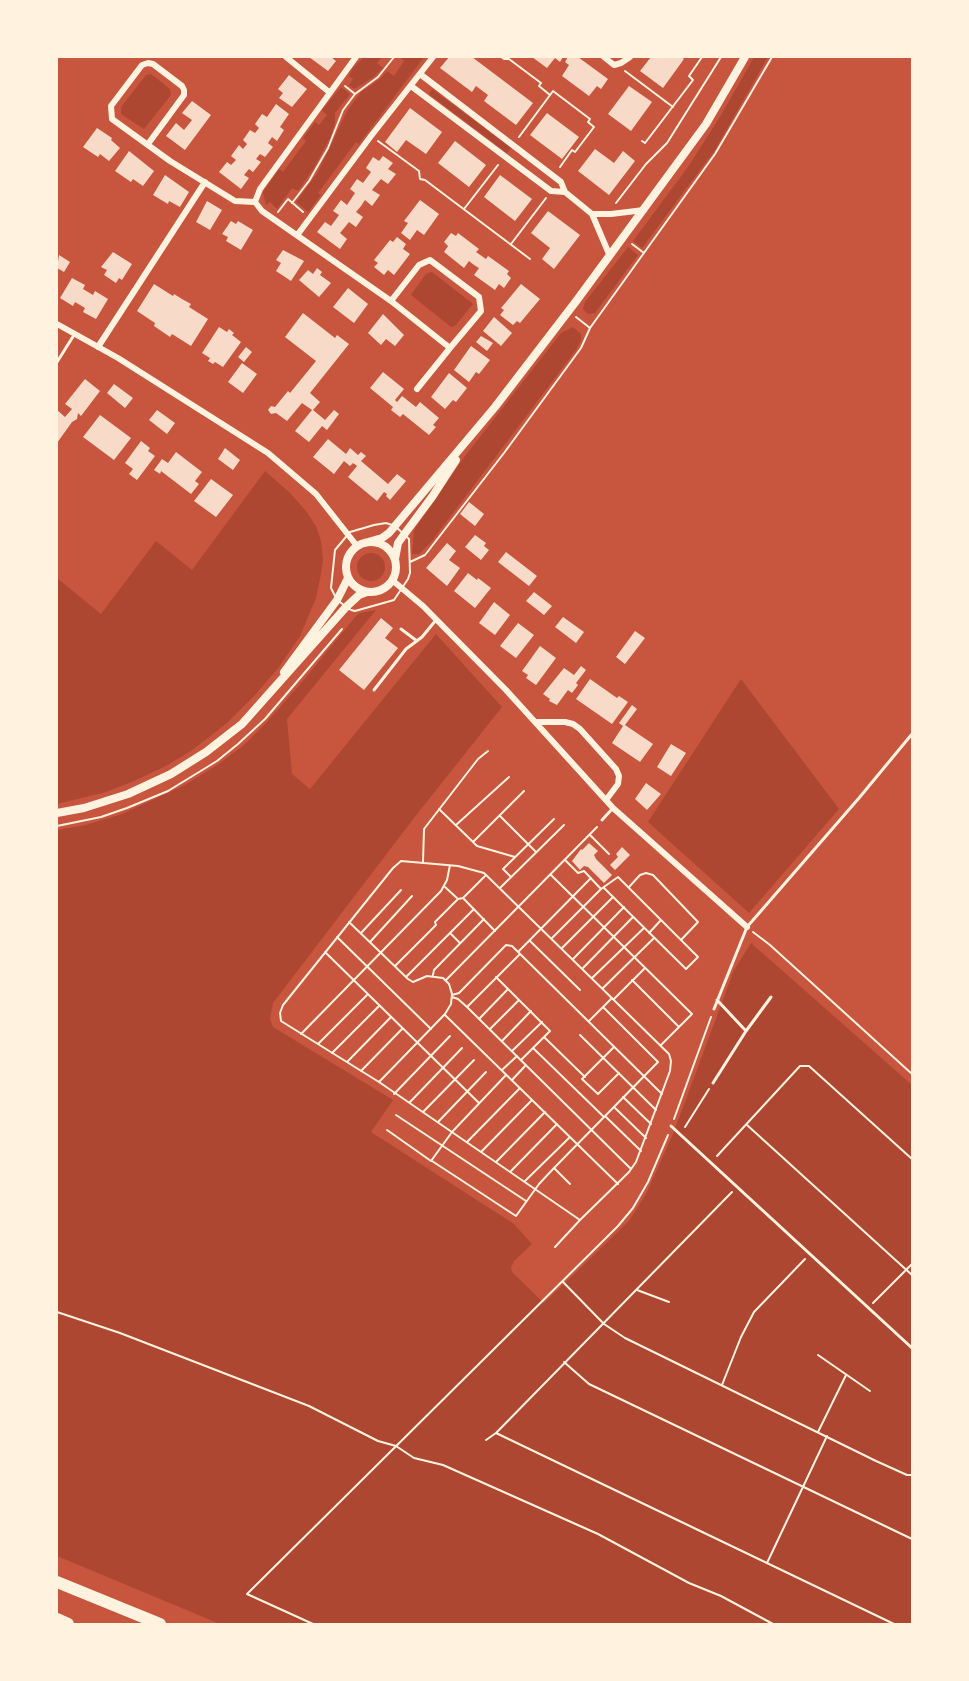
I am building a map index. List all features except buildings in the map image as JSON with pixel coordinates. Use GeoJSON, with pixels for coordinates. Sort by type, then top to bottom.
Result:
{"type":"FeatureCollection","features":[{"type":"Feature","properties":{"kind":"highway"},"geometry":{"type":"LineString","coordinates":[[57,1582],[160,1624]]}},
{"type":"Feature","properties":{"kind":"highway"},"geometry":{"type":"LineString","coordinates":[[57,1619],[68,1624]]}},
{"type":"Feature","properties":{"kind":"street"},"geometry":{"type":"LineString","coordinates":[[286,57],[329,92]]}},
{"type":"Feature","properties":{"kind":"street"},"geometry":{"type":"LineString","coordinates":[[255,202],[260,189],[356,57]]}},
{"type":"Feature","properties":{"kind":"street"},"geometry":{"type":"LineString","coordinates":[[298,234],[433,57]]}},
{"type":"Feature","properties":{"kind":"street"},"geometry":{"type":"LineString","coordinates":[[604,57],[614,64],[621,63],[630,57]]}},
{"type":"Feature","properties":{"kind":"street"},"geometry":{"type":"LineString","coordinates":[[367,592],[359,589],[348,578],[346,571],[348,557],[357,546],[382,538],[395,526],[468,441],[644,210],[706,124],[745,57]]}},
{"type":"Feature","properties":{"kind":"street"},"geometry":{"type":"LineString","coordinates":[[148,144],[184,95],[184,90],[168,75],[148,63],[142,65],[111,106],[112,119],[170,161],[235,201],[255,202]]}},
{"type":"Feature","properties":{"kind":"street"},"geometry":{"type":"LineString","coordinates":[[420,74],[561,182],[565,192],[592,214],[609,254]]}},
{"type":"Feature","properties":{"kind":"street"},"geometry":{"type":"LineString","coordinates":[[411,86],[551,191],[565,192]]}},
{"type":"Feature","properties":{"kind":"street"},"geometry":{"type":"LineString","coordinates":[[98,347],[205,182]]}},
{"type":"Feature","properties":{"kind":"street"},"geometry":{"type":"LineString","coordinates":[[255,202],[262,211],[391,301],[450,348]]}},
{"type":"Feature","properties":{"kind":"street"},"geometry":{"type":"LineString","coordinates":[[592,214],[644,210]]}},
{"type":"Feature","properties":{"kind":"street"},"geometry":{"type":"LineString","coordinates":[[391,301],[420,265],[430,260],[479,297],[481,311],[417,389]]}},
{"type":"Feature","properties":{"kind":"street"},"geometry":{"type":"LineString","coordinates":[[57,324],[212,416],[268,453],[316,494],[357,546]]}},
{"type":"Feature","properties":{"kind":"street"},"geometry":{"type":"LineString","coordinates":[[57,813],[84,808],[128,794],[171,774],[207,752],[242,724],[346,607],[359,595],[381,590],[392,580],[395,574],[398,543],[432,497],[468,441]]}},
{"type":"Feature","properties":{"kind":"street"},"geometry":{"type":"LineString","coordinates":[[368,542],[382,544],[388,548],[395,560]]}},
{"type":"Feature","properties":{"kind":"street"},"geometry":{"type":"LineString","coordinates":[[260,705],[337,600],[348,578]]}},
{"type":"Feature","properties":{"kind":"street"},"geometry":{"type":"LineString","coordinates":[[392,580],[436,620],[536,722],[613,808],[747,927]]}},
{"type":"Feature","properties":{"kind":"street"},"geometry":{"type":"LineString","coordinates":[[536,722],[573,724],[616,769],[619,776],[618,784],[606,800]]}},
{"type":"Feature","properties":{"kind":"lane"},"geometry":{"type":"LineString","coordinates":[[57,362],[75,334]]}},
{"type":"Feature","properties":{"kind":"lane"},"geometry":{"type":"LineString","coordinates":[[374,690],[406,649],[436,620]]}},
{"type":"Feature","properties":{"kind":"lane"},"geometry":{"type":"LineString","coordinates":[[401,629],[417,640]]}},
{"type":"Feature","properties":{"kind":"lane"},"geometry":{"type":"LineString","coordinates":[[714,1009],[747,927],[912,734]]}},
{"type":"Feature","properties":{"kind":"lane"},"geometry":{"type":"LineString","coordinates":[[602,820],[613,808]]}},
{"type":"Feature","properties":{"kind":"lane"},"geometry":{"type":"LineString","coordinates":[[713,1083],[771,997]]}},
{"type":"Feature","properties":{"kind":"lane"},"geometry":{"type":"LineString","coordinates":[[717,1000],[746,1031]]}},
{"type":"Feature","properties":{"kind":"lane"},"geometry":{"type":"LineString","coordinates":[[671,1126],[912,1348]]}},
{"type":"Feature","properties":{"kind":"path"},"geometry":{"type":"LineString","coordinates":[[292,203],[323,158],[343,110],[355,94],[378,77],[394,57]]}},
{"type":"Feature","properties":{"kind":"path"},"geometry":{"type":"LineString","coordinates":[[501,57],[509,59],[542,83],[539,86],[550,95]]}},
{"type":"Feature","properties":{"kind":"path"},"geometry":{"type":"LineString","coordinates":[[642,141],[645,143],[693,80],[689,76],[702,57]]}},
{"type":"Feature","properties":{"kind":"path"},"geometry":{"type":"LineString","coordinates":[[610,206],[618,202],[646,164],[667,143],[721,57]]}},
{"type":"Feature","properties":{"kind":"path"},"geometry":{"type":"LineString","coordinates":[[410,562],[425,555],[581,348],[590,328],[715,154],[772,57]]}},
{"type":"Feature","properties":{"kind":"path"},"geometry":{"type":"LineString","coordinates":[[621,63],[625,71],[672,107]]}},
{"type":"Feature","properties":{"kind":"path"},"geometry":{"type":"LineString","coordinates":[[518,149],[524,141],[519,137],[553,91],[590,119],[588,122],[594,127],[575,152],[572,150],[560,167]]}},
{"type":"Feature","properties":{"kind":"path"},"geometry":{"type":"LineString","coordinates":[[371,136],[419,171],[420,179],[530,259]]}},
{"type":"Feature","properties":{"kind":"path"},"geometry":{"type":"LineString","coordinates":[[464,209],[499,164],[504,168],[510,160]]}},
{"type":"Feature","properties":{"kind":"path"},"geometry":{"type":"LineString","coordinates":[[511,245],[551,191]]}},
{"type":"Feature","properties":{"kind":"path"},"geometry":{"type":"LineString","coordinates":[[273,218],[288,199],[310,218]]}},
{"type":"Feature","properties":{"kind":"path"},"geometry":{"type":"LineString","coordinates":[[630,243],[644,254]]}},
{"type":"Feature","properties":{"kind":"path"},"geometry":{"type":"LineString","coordinates":[[569,311],[590,328]]}},
{"type":"Feature","properties":{"kind":"path"},"geometry":{"type":"LineString","coordinates":[[386,523],[405,533],[409,539],[408,579],[394,600],[355,611],[337,600],[331,588],[335,550],[348,534],[386,523]]}},
{"type":"Feature","properties":{"kind":"path"},"geometry":{"type":"LineString","coordinates":[[423,862],[424,829],[478,759],[488,751]]}},
{"type":"Feature","properties":{"kind":"path"},"geometry":{"type":"LineString","coordinates":[[456,825],[509,777]]}},
{"type":"Feature","properties":{"kind":"path"},"geometry":{"type":"LineString","coordinates":[[473,842],[524,791]]}},
{"type":"Feature","properties":{"kind":"path"},"geometry":{"type":"LineString","coordinates":[[440,809],[477,846],[516,857]]}},
{"type":"Feature","properties":{"kind":"path"},"geometry":{"type":"LineString","coordinates":[[499,815],[536,852]]}},
{"type":"Feature","properties":{"kind":"path"},"geometry":{"type":"LineString","coordinates":[[511,877],[503,869],[554,819]]}},
{"type":"Feature","properties":{"kind":"path"},"geometry":{"type":"LineString","coordinates":[[446,980],[590,835],[602,820]]}},
{"type":"Feature","properties":{"kind":"path"},"geometry":{"type":"LineString","coordinates":[[500,888],[564,825]]}},
{"type":"Feature","properties":{"kind":"path"},"geometry":{"type":"LineString","coordinates":[[590,835],[609,854]]}},
{"type":"Feature","properties":{"kind":"path"},"geometry":{"type":"LineString","coordinates":[[552,938],[583,907],[603,889],[618,878],[698,957],[686,969],[613,897],[603,889],[584,871],[578,873],[565,860]]}},
{"type":"Feature","properties":{"kind":"path"},"geometry":{"type":"LineString","coordinates":[[555,1247],[632,1169],[641,1151],[670,1071],[669,1054],[486,875],[468,867],[398,862],[281,1008],[281,1021],[379,1082],[580,1220]]}},
{"type":"Feature","properties":{"kind":"path"},"geometry":{"type":"LineString","coordinates":[[301,1034],[368,968],[444,886],[450,865]]}},
{"type":"Feature","properties":{"kind":"path"},"geometry":{"type":"LineString","coordinates":[[628,888],[640,875],[646,873],[653,875],[698,921],[681,940]]}},
{"type":"Feature","properties":{"kind":"path"},"geometry":{"type":"LineString","coordinates":[[395,966],[436,925],[435,922],[486,875]]}},
{"type":"Feature","properties":{"kind":"path"},"geometry":{"type":"LineString","coordinates":[[551,875],[692,1014],[661,1045]]}},
{"type":"Feature","properties":{"kind":"path"},"geometry":{"type":"LineString","coordinates":[[467,1007],[591,878]]}},
{"type":"Feature","properties":{"kind":"path"},"geometry":{"type":"LineString","coordinates":[[444,886],[459,899]]}},
{"type":"Feature","properties":{"kind":"path"},"geometry":{"type":"LineString","coordinates":[[361,933],[401,890]]}},
{"type":"Feature","properties":{"kind":"path"},"geometry":{"type":"LineString","coordinates":[[370,942],[412,896]]}},
{"type":"Feature","properties":{"kind":"path"},"geometry":{"type":"LineString","coordinates":[[562,949],[613,897]]}},
{"type":"Feature","properties":{"kind":"path"},"geometry":{"type":"LineString","coordinates":[[463,898],[495,931]]}},
{"type":"Feature","properties":{"kind":"path"},"geometry":{"type":"LineString","coordinates":[[573,959],[624,907]]}},
{"type":"Feature","properties":{"kind":"path"},"geometry":{"type":"LineString","coordinates":[[405,977],[474,909]]}},
{"type":"Feature","properties":{"kind":"path"},"geometry":{"type":"LineString","coordinates":[[583,969],[633,917]]}},
{"type":"Feature","properties":{"kind":"path"},"geometry":{"type":"LineString","coordinates":[[433,975],[434,970],[484,919]]}},
{"type":"Feature","properties":{"kind":"path"},"geometry":{"type":"LineString","coordinates":[[649,933],[661,920]]}},
{"type":"Feature","properties":{"kind":"path"},"geometry":{"type":"LineString","coordinates":[[350,922],[405,977],[413,982],[433,975],[446,980],[452,996],[451,1004],[445,1015],[379,1082]]}},
{"type":"Feature","properties":{"kind":"path"},"geometry":{"type":"LineString","coordinates":[[747,927],[770,945],[912,1074]]}},
{"type":"Feature","properties":{"kind":"path"},"geometry":{"type":"LineString","coordinates":[[592,978],[644,928]]}},
{"type":"Feature","properties":{"kind":"path"},"geometry":{"type":"LineString","coordinates":[[450,932],[460,943]]}},
{"type":"Feature","properties":{"kind":"path"},"geometry":{"type":"LineString","coordinates":[[337,937],[431,1029]]}},
{"type":"Feature","properties":{"kind":"path"},"geometry":{"type":"LineString","coordinates":[[603,988],[654,938]]}},
{"type":"Feature","properties":{"kind":"path"},"geometry":{"type":"LineString","coordinates":[[530,941],[580,990]]}},
{"type":"Feature","properties":{"kind":"path"},"geometry":{"type":"LineString","coordinates":[[452,996],[459,993],[506,945],[512,946],[662,1094]]}},
{"type":"Feature","properties":{"kind":"path"},"geometry":{"type":"LineString","coordinates":[[325,952],[479,1103]]}},
{"type":"Feature","properties":{"kind":"path"},"geometry":{"type":"LineString","coordinates":[[589,1022],[645,968]]}},
{"type":"Feature","properties":{"kind":"path"},"geometry":{"type":"LineString","coordinates":[[496,977],[550,1031],[521,1060]]}},
{"type":"Feature","properties":{"kind":"path"},"geometry":{"type":"LineString","coordinates":[[632,980],[679,1027]]}},
{"type":"Feature","properties":{"kind":"path"},"geometry":{"type":"LineString","coordinates":[[479,1019],[508,989]]}},
{"type":"Feature","properties":{"kind":"path"},"geometry":{"type":"LineString","coordinates":[[318,1044],[367,994]]}},
{"type":"Feature","properties":{"kind":"path"},"geometry":{"type":"LineString","coordinates":[[452,996],[467,1007],[632,1169]]}},
{"type":"Feature","properties":{"kind":"path"},"geometry":{"type":"LineString","coordinates":[[489,1029],[519,1000]]}},
{"type":"Feature","properties":{"kind":"path"},"geometry":{"type":"LineString","coordinates":[[332,1053],[379,1006]]}},
{"type":"Feature","properties":{"kind":"path"},"geometry":{"type":"LineString","coordinates":[[387,1130],[516,1216],[554,1168],[658,1062],[603,1007]]}},
{"type":"Feature","properties":{"kind":"path"},"geometry":{"type":"LineString","coordinates":[[313,1624],[247,1594],[563,1282],[633,1208],[648,1182],[671,1126],[714,1009]]}},
{"type":"Feature","properties":{"kind":"path"},"geometry":{"type":"LineString","coordinates":[[502,1041],[531,1011]]}},
{"type":"Feature","properties":{"kind":"path"},"geometry":{"type":"LineString","coordinates":[[445,1015],[618,1184]]}},
{"type":"Feature","properties":{"kind":"path"},"geometry":{"type":"LineString","coordinates":[[346,1062],[391,1017]]}},
{"type":"Feature","properties":{"kind":"path"},"geometry":{"type":"LineString","coordinates":[[512,1051],[542,1022]]}},
{"type":"Feature","properties":{"kind":"path"},"geometry":{"type":"LineString","coordinates":[[361,1071],[402,1029]]}},
{"type":"Feature","properties":{"kind":"path"},"geometry":{"type":"LineString","coordinates":[[580,1035],[656,1110]]}},
{"type":"Feature","properties":{"kind":"path"},"geometry":{"type":"LineString","coordinates":[[394,1094],[450,1036]]}},
{"type":"Feature","properties":{"kind":"path"},"geometry":{"type":"LineString","coordinates":[[544,1037],[585,1077]]}},
{"type":"Feature","properties":{"kind":"path"},"geometry":{"type":"LineString","coordinates":[[615,1047],[582,1079],[598,1094],[619,1073]]}},
{"type":"Feature","properties":{"kind":"path"},"geometry":{"type":"LineString","coordinates":[[409,1103],[462,1048]]}},
{"type":"Feature","properties":{"kind":"path"},"geometry":{"type":"LineString","coordinates":[[533,1048],[641,1151]]}},
{"type":"Feature","properties":{"kind":"path"},"geometry":{"type":"LineString","coordinates":[[501,1071],[517,1056]]}},
{"type":"Feature","properties":{"kind":"path"},"geometry":{"type":"LineString","coordinates":[[423,1112],[474,1060]]}},
{"type":"Feature","properties":{"kind":"path"},"geometry":{"type":"LineString","coordinates":[[512,1080],[526,1065]]}},
{"type":"Feature","properties":{"kind":"path"},"geometry":{"type":"LineString","coordinates":[[710,1162],[800,1066],[809,1066],[912,1159]]}},
{"type":"Feature","properties":{"kind":"path"},"geometry":{"type":"LineString","coordinates":[[438,1122],[486,1072]]}},
{"type":"Feature","properties":{"kind":"path"},"geometry":{"type":"LineString","coordinates":[[431,1161],[452,1132],[506,1076]]}},
{"type":"Feature","properties":{"kind":"path"},"geometry":{"type":"LineString","coordinates":[[680,1134],[713,1083]]}},
{"type":"Feature","properties":{"kind":"path"},"geometry":{"type":"LineString","coordinates":[[467,1142],[520,1088]]}},
{"type":"Feature","properties":{"kind":"path"},"geometry":{"type":"LineString","coordinates":[[623,1097],[651,1124]]}},
{"type":"Feature","properties":{"kind":"path"},"geometry":{"type":"LineString","coordinates":[[481,1152],[532,1100]]}},
{"type":"Feature","properties":{"kind":"path"},"geometry":{"type":"LineString","coordinates":[[614,1107],[646,1138]]}},
{"type":"Feature","properties":{"kind":"path"},"geometry":{"type":"LineString","coordinates":[[496,1162],[545,1113]]}},
{"type":"Feature","properties":{"kind":"path"},"geometry":{"type":"LineString","coordinates":[[396,1115],[527,1201]]}},
{"type":"Feature","properties":{"kind":"path"},"geometry":{"type":"LineString","coordinates":[[511,1172],[557,1124]]}},
{"type":"Feature","properties":{"kind":"path"},"geometry":{"type":"LineString","coordinates":[[747,1125],[912,1275]]}},
{"type":"Feature","properties":{"kind":"path"},"geometry":{"type":"LineString","coordinates":[[525,1181],[570,1137]]}},
{"type":"Feature","properties":{"kind":"path"},"geometry":{"type":"LineString","coordinates":[[554,1168],[570,1184]]}},
{"type":"Feature","properties":{"kind":"path"},"geometry":{"type":"LineString","coordinates":[[486,1440],[496,1433],[736,1188]]}},
{"type":"Feature","properties":{"kind":"path"},"geometry":{"type":"LineString","coordinates":[[723,1386],[741,1337],[754,1312],[810,1253]]}},
{"type":"Feature","properties":{"kind":"path"},"geometry":{"type":"LineString","coordinates":[[869,1307],[912,1263]]}},
{"type":"Feature","properties":{"kind":"path"},"geometry":{"type":"LineString","coordinates":[[563,1282],[604,1324],[625,1338],[876,1461],[907,1475],[912,1475]]}},
{"type":"Feature","properties":{"kind":"path"},"geometry":{"type":"LineString","coordinates":[[637,1290],[669,1302]]}},
{"type":"Feature","properties":{"kind":"path"},"geometry":{"type":"LineString","coordinates":[[57,1312],[120,1333],[309,1406],[378,1441],[396,1446],[414,1458],[443,1465],[598,1534],[773,1624]]}},
{"type":"Feature","properties":{"kind":"path"},"geometry":{"type":"LineString","coordinates":[[818,1355],[870,1391]]}},
{"type":"Feature","properties":{"kind":"path"},"geometry":{"type":"LineString","coordinates":[[564,1362],[589,1384],[912,1539]]}},
{"type":"Feature","properties":{"kind":"path"},"geometry":{"type":"LineString","coordinates":[[818,1432],[846,1375]]}},
{"type":"Feature","properties":{"kind":"path"},"geometry":{"type":"LineString","coordinates":[[496,1433],[894,1624]]}},
{"type":"Feature","properties":{"kind":"path"},"geometry":{"type":"LineString","coordinates":[[767,1563],[827,1436]]}},
{"type":"Feature","properties":{"kind":"shaded area"},"geometry":{"type":"Polygon","coordinates":[[[364,57],[382,57],[377,63],[383,68],[354,89],[349,85],[353,79],[349,76],[353,68],[364,57]]]}},
{"type":"Feature","properties":{"kind":"shaded area"},"geometry":{"type":"Polygon","coordinates":[[[400,57],[424,57],[359,144],[356,142],[318,193],[321,195],[308,212],[296,202],[318,172],[347,111],[361,92],[387,71],[394,76],[404,61],[400,57]]]}},
{"type":"Feature","properties":{"kind":"shaded area"},"geometry":{"type":"Polygon","coordinates":[[[754,57],[768,57],[715,150],[642,248],[633,241],[688,167],[754,57]]]}},
{"type":"Feature","properties":{"kind":"shaded area"},"geometry":{"type":"Polygon","coordinates":[[[151,74],[170,89],[171,95],[144,129],[121,114],[121,107],[146,75],[151,74]]]}},
{"type":"Feature","properties":{"kind":"shaded area"},"geometry":{"type":"Polygon","coordinates":[[[341,87],[350,94],[335,113],[331,136],[314,168],[298,191],[292,188],[277,209],[270,202],[266,205],[263,193],[265,189],[279,169],[283,172],[306,141],[303,138],[315,122],[319,125],[327,115],[322,110],[341,87]]]}},
{"type":"Feature","properties":{"kind":"shaded area"},"geometry":{"type":"Polygon","coordinates":[[[432,89],[511,148],[507,153],[429,94],[432,89]]]}},
{"type":"Feature","properties":{"kind":"shaded area"},"geometry":{"type":"Polygon","coordinates":[[[628,247],[638,255],[595,313],[588,314],[583,309],[585,302],[628,247]]]}},
{"type":"Feature","properties":{"kind":"shaded area"},"geometry":{"type":"Polygon","coordinates":[[[432,272],[473,304],[455,326],[451,327],[411,295],[426,274],[432,272]]]}},
{"type":"Feature","properties":{"kind":"shaded area"},"geometry":{"type":"Polygon","coordinates":[[[573,327],[581,334],[576,350],[432,541],[419,554],[412,554],[414,530],[465,456],[561,333],[573,327]]]}},
{"type":"Feature","properties":{"kind":"shaded area"},"geometry":{"type":"Polygon","coordinates":[[[265,471],[306,511],[316,526],[321,541],[323,560],[316,598],[300,636],[279,667],[255,695],[227,723],[191,751],[134,781],[106,792],[57,804],[57,578],[101,614],[156,541],[192,570],[265,471]]]}},
{"type":"Feature","properties":{"kind":"shaded area"},"geometry":{"type":"Polygon","coordinates":[[[371,553],[381,557],[385,567],[381,577],[371,581],[361,577],[357,567],[361,557],[371,553]]]}},
{"type":"Feature","properties":{"kind":"shaded area"},"geometry":{"type":"Polygon","coordinates":[[[376,610],[287,719],[292,774],[310,789],[436,634],[502,707],[273,1003],[270,1019],[273,1027],[393,1100],[371,1132],[514,1224],[532,1244],[514,1261],[512,1272],[544,1303],[629,1221],[646,1194],[673,1134],[734,970],[751,943],[912,1085],[912,1624],[220,1624],[57,1556],[57,830],[86,825],[122,814],[185,785],[217,765],[244,745],[265,724],[356,616],[376,610]]]}},
{"type":"Feature","properties":{"kind":"shaded area"},"geometry":{"type":"Polygon","coordinates":[[[741,679],[839,809],[749,913],[648,822],[741,679]]]}}]}
